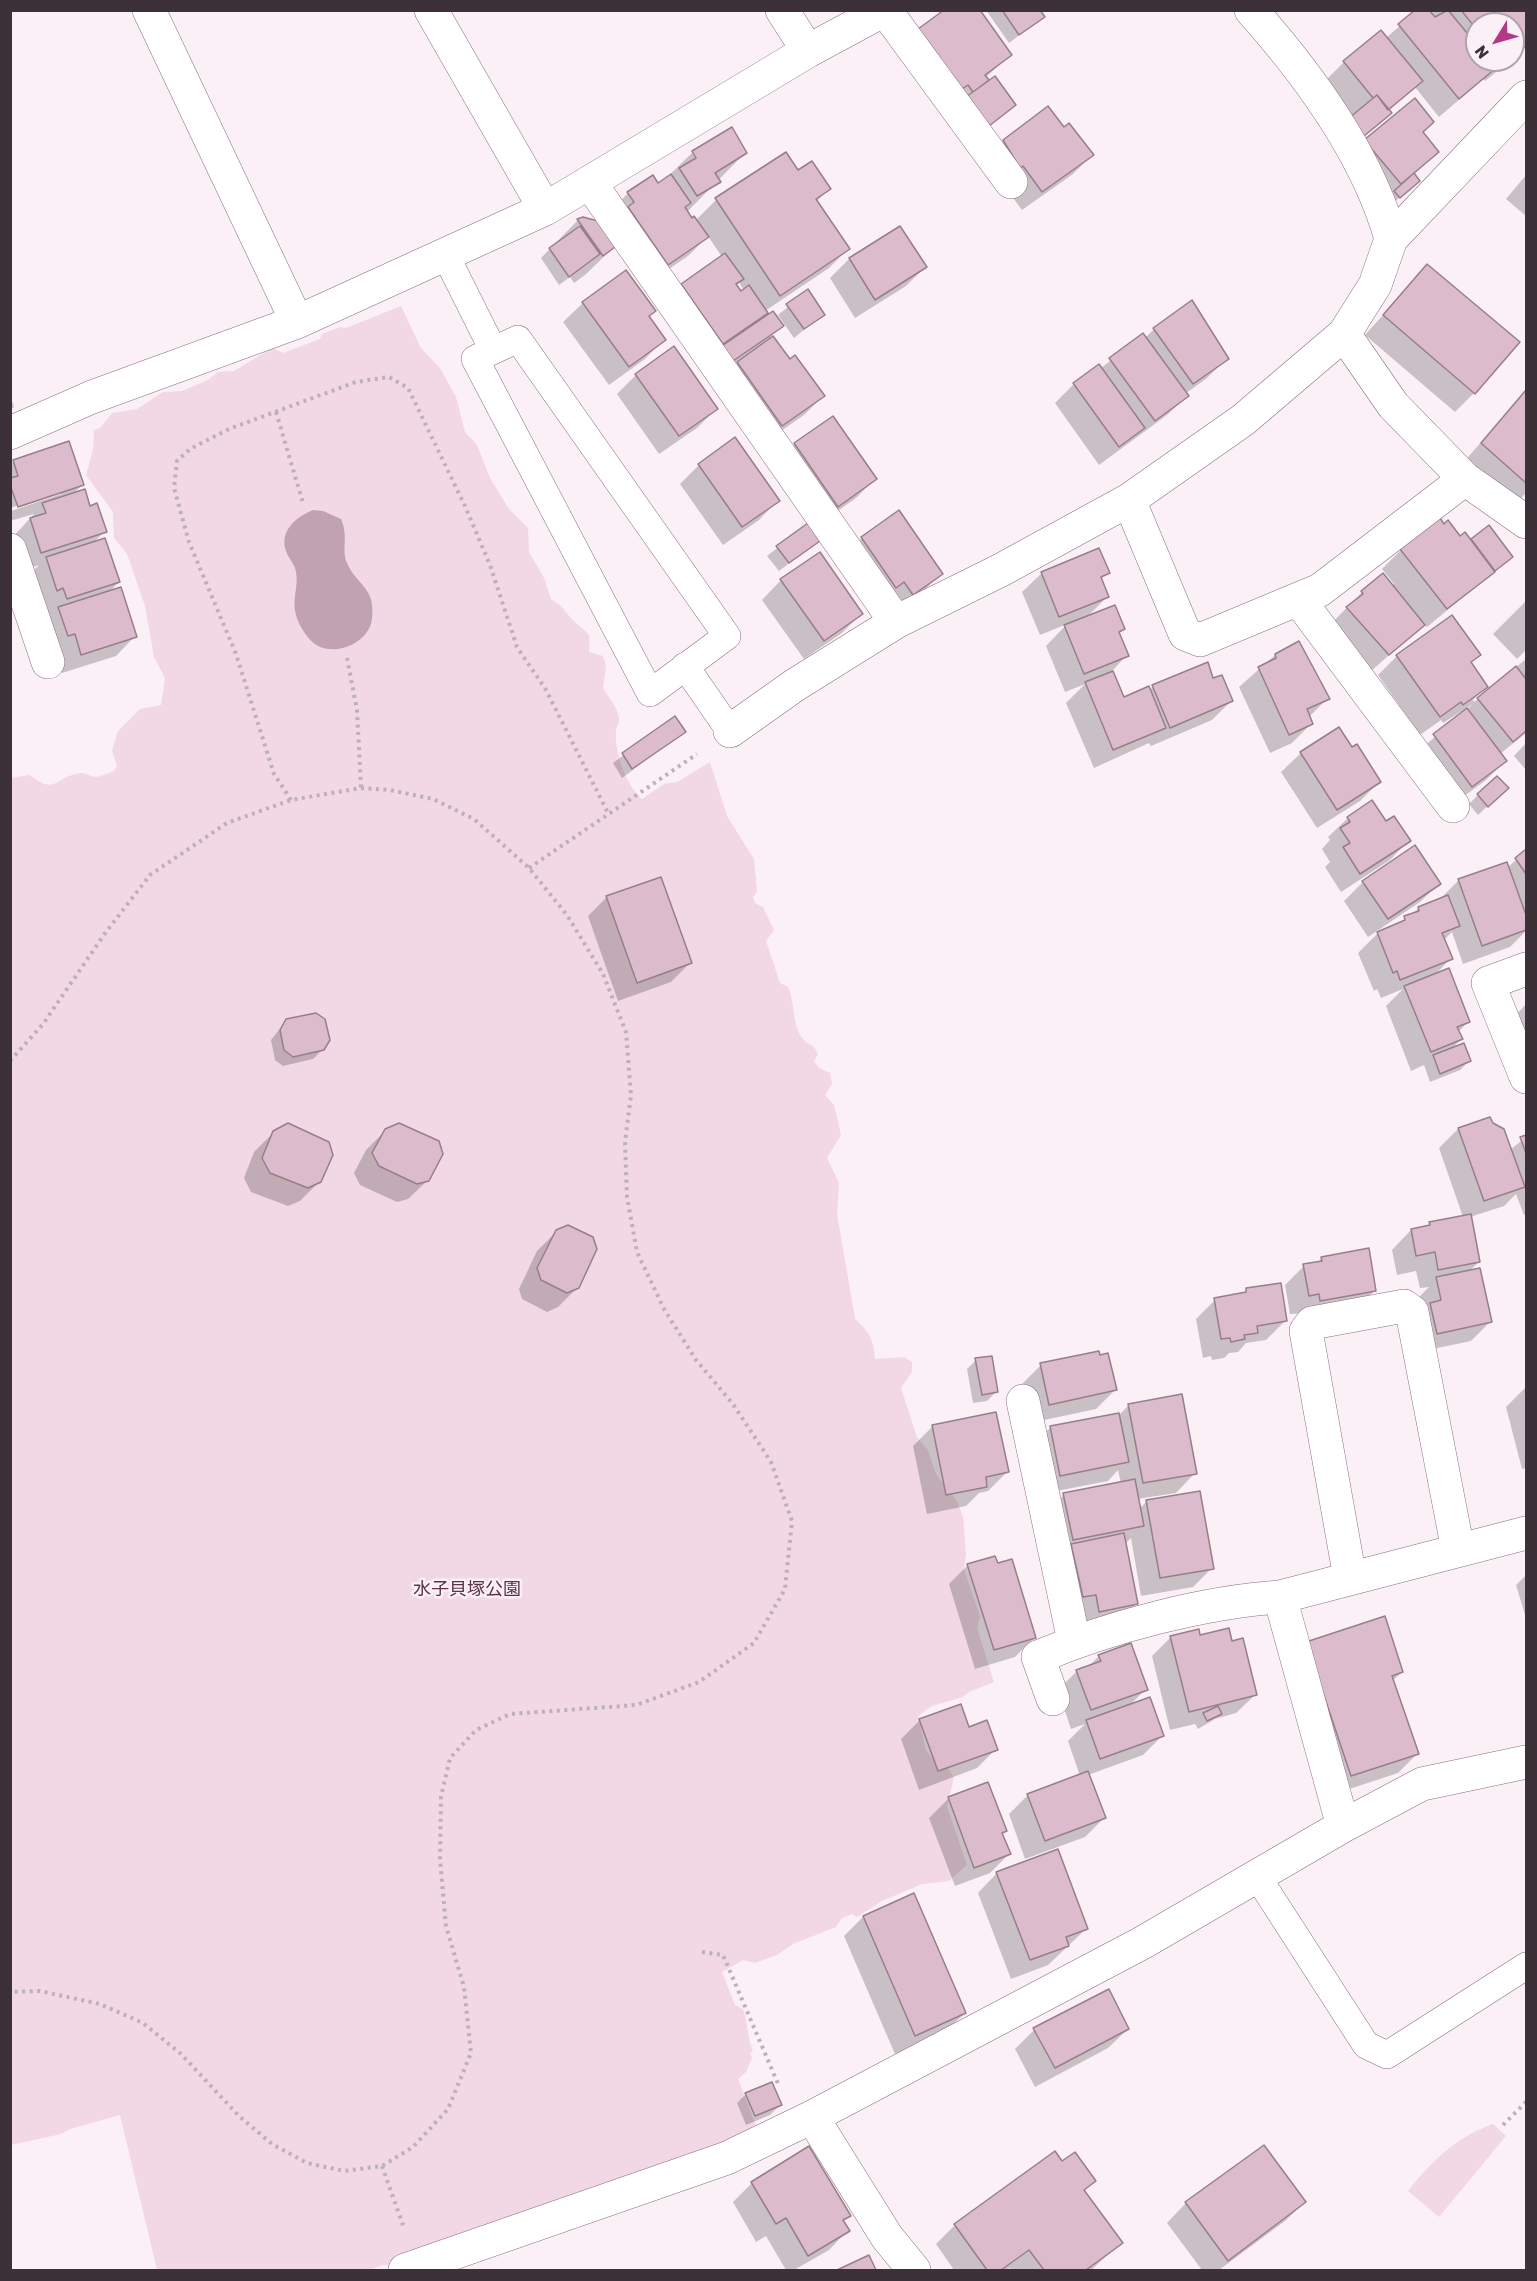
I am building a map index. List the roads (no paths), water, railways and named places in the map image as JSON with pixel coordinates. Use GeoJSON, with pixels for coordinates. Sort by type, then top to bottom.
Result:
{"type":"FeatureCollection","features":[{"type":"Feature","properties":{"kind":"street"},"geometry":{"type":"LineString","coordinates":[[150,10],[297,322]]}},
{"type":"Feature","properties":{"kind":"street"},"geometry":{"type":"LineString","coordinates":[[431,10],[545,209]]}},
{"type":"Feature","properties":{"kind":"street"},"geometry":{"type":"LineString","coordinates":[[782,10],[808,51]]}},
{"type":"Feature","properties":{"kind":"street"},"geometry":{"type":"LineString","coordinates":[[10,433],[92,397],[297,322],[545,209],[808,51],[885,10],[1011,182]]}},
{"type":"Feature","properties":{"kind":"street"},"geometry":{"type":"LineString","coordinates":[[1251,10],[1304,77],[1351,145],[1381,204],[1391,239]]}},
{"type":"Feature","properties":{"kind":"street"},"geometry":{"type":"LineString","coordinates":[[730,731],[896,621],[1001,570],[1129,500],[1243,420],[1344,334],[1375,285],[1391,239],[1527,97]]}},
{"type":"Feature","properties":{"kind":"street"},"geometry":{"type":"LineString","coordinates":[[590,183],[896,621]]}},
{"type":"Feature","properties":{"kind":"street"},"geometry":{"type":"LineString","coordinates":[[1344,334],[1394,405],[1465,479],[1527,522]]}},
{"type":"Feature","properties":{"kind":"street"},"geometry":{"type":"LineString","coordinates":[[1129,500],[1185,634],[1200,640],[1320,590],[1465,479]]}},
{"type":"Feature","properties":{"kind":"street"},"geometry":{"type":"LineString","coordinates":[[10,550],[48,662]]}},
{"type":"Feature","properties":{"kind":"street"},"geometry":{"type":"LineString","coordinates":[[1299,600],[1453,806]]}},
{"type":"Feature","properties":{"kind":"street"},"geometry":{"type":"LineString","coordinates":[[1527,969],[1488,983],[1527,1077]]}},
{"type":"Feature","properties":{"kind":"street"},"geometry":{"type":"LineString","coordinates":[[1350,1578],[1306,1330],[1312,1323],[1404,1306],[1412,1312],[1458,1550]]}},
{"type":"Feature","properties":{"kind":"street"},"geometry":{"type":"LineString","coordinates":[[1023,1401],[1074,1641]]}},
{"type":"Feature","properties":{"kind":"street"},"geometry":{"type":"LineString","coordinates":[[1053,1699],[1038,1657],[1074,1641],[1171,1616],[1251,1599],[1280,1597],[1527,1533]]}},
{"type":"Feature","properties":{"kind":"street"},"geometry":{"type":"LineString","coordinates":[[1280,1597],[1343,1826]]}},
{"type":"Feature","properties":{"kind":"street"},"geometry":{"type":"LineString","coordinates":[[411,2268],[727,2158],[804,2121],[1142,1943],[1343,1826],[1422,1785],[1527,1762]]}},
{"type":"Feature","properties":{"kind":"street"},"geometry":{"type":"LineString","coordinates":[[804,2121],[914,2271]]}},
{"type":"Feature","properties":{"kind":"lane"},"geometry":{"type":"LineString","coordinates":[[446,256],[493,350]]}},
{"type":"Feature","properties":{"kind":"lane"},"geometry":{"type":"LineString","coordinates":[[518,339],[727,636],[686,666],[650,693],[475,359],[518,339]]}},
{"type":"Feature","properties":{"kind":"lane"},"geometry":{"type":"LineString","coordinates":[[686,666],[730,731]]}},
{"type":"Feature","properties":{"kind":"lane"},"geometry":{"type":"LineString","coordinates":[[1257,1876],[1366,2045],[1387,2055],[1527,1966]]}},
{"type":"Feature","properties":{"kind":"park label","name":"水子貝塚公園"},"geometry":{"type":"Point","coordinates":[467,1590]}}]}
